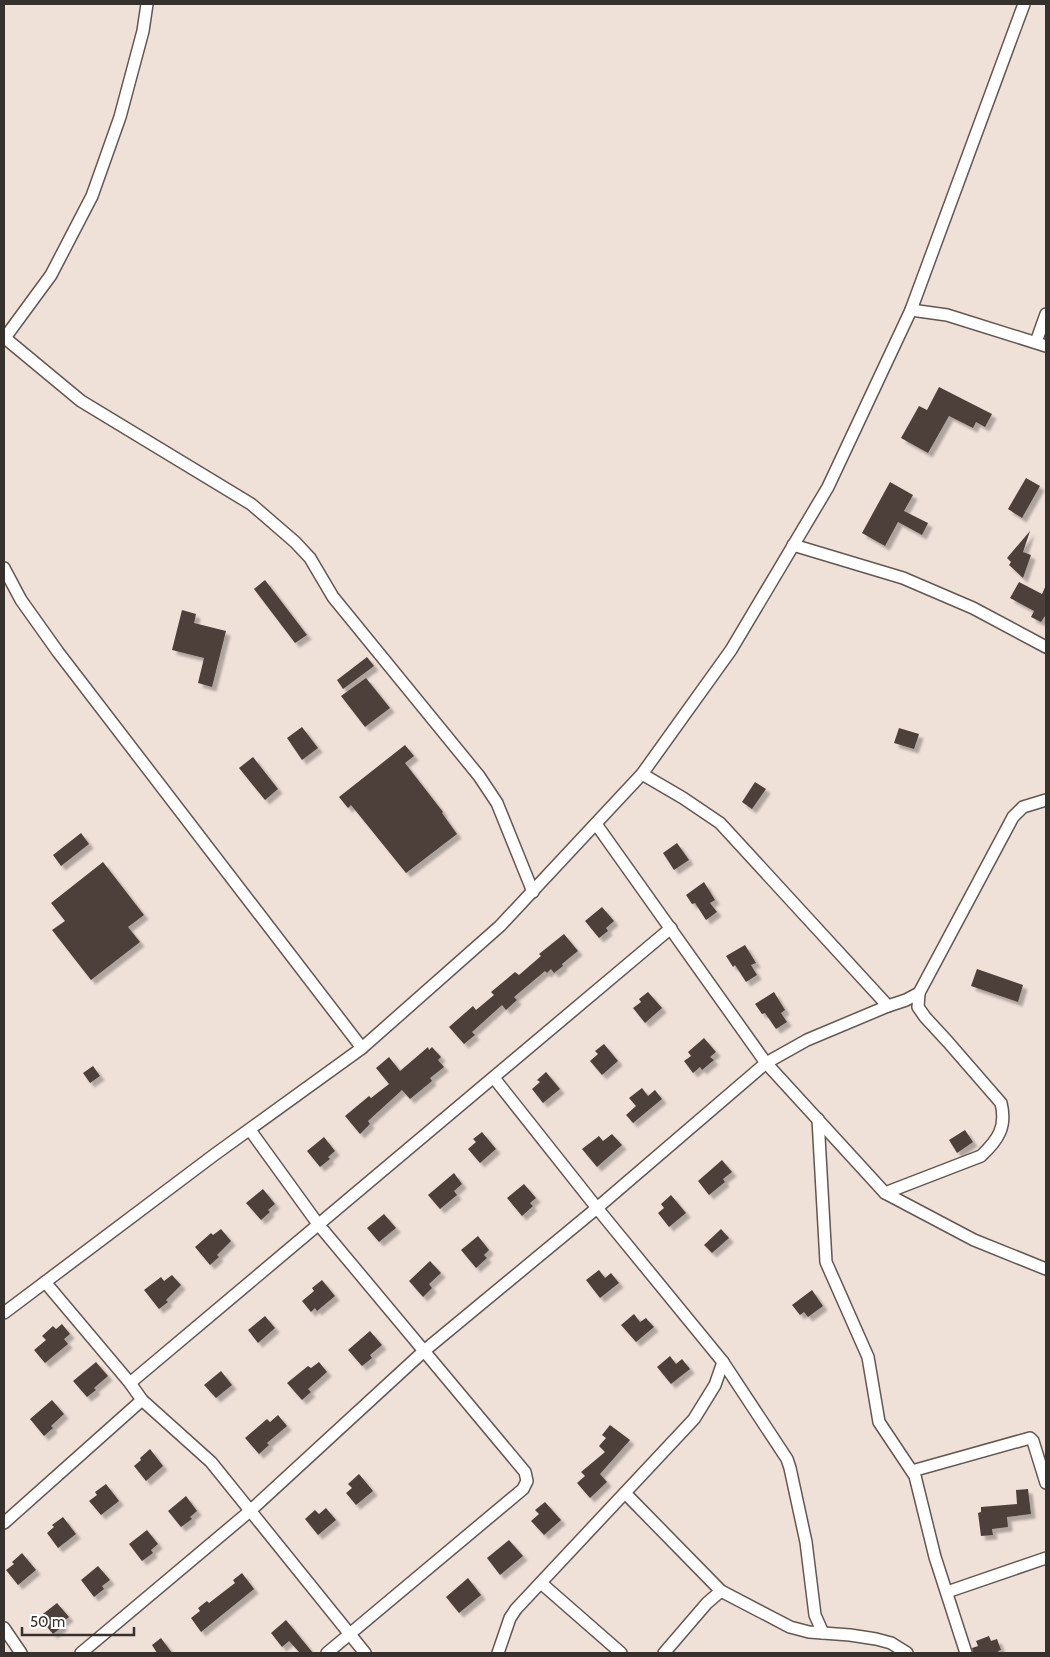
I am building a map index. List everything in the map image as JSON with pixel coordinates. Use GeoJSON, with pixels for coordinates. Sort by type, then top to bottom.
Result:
{"type":"FeatureCollection","features":[{"type":"Feature","properties":{"kind":"street"},"geometry":{"type":"LineString","coordinates":[[147,4],[144,31],[120,117],[92,196],[51,274],[4,338],[80,401],[251,504],[300,547],[310,558],[333,597],[479,776],[497,804],[532,892]]}},
{"type":"Feature","properties":{"kind":"street"},"geometry":{"type":"LineString","coordinates":[[4,1313],[214,1155],[362,1048],[500,926],[642,774],[731,650],[828,487],[911,310],[1024,4]]}},
{"type":"Feature","properties":{"kind":"street"},"geometry":{"type":"LineString","coordinates":[[911,310],[947,315],[1041,344],[1046,314]]}},
{"type":"Feature","properties":{"kind":"street"},"geometry":{"type":"LineString","coordinates":[[794,545],[903,578],[973,608],[1046,647]]}},
{"type":"Feature","properties":{"kind":"street"},"geometry":{"type":"LineString","coordinates":[[4,568],[21,600],[58,652],[362,1048]]}},
{"type":"Feature","properties":{"kind":"street"},"geometry":{"type":"LineString","coordinates":[[642,774],[720,823],[888,1006]]}},
{"type":"Feature","properties":{"kind":"street"},"geometry":{"type":"LineString","coordinates":[[885,1193],[981,1156],[992,1146],[1003,1125],[1004,1116],[1001,1104],[925,1017],[918,1007],[918,993],[1013,817],[1023,808],[1046,800]]}},
{"type":"Feature","properties":{"kind":"street"},"geometry":{"type":"LineString","coordinates":[[596,824],[766,1063],[885,1193],[974,1240],[1046,1269]]}},
{"type":"Feature","properties":{"kind":"street"},"geometry":{"type":"LineString","coordinates":[[130,1383],[671,928]]}},
{"type":"Feature","properties":{"kind":"street"},"geometry":{"type":"LineString","coordinates":[[82,1653],[250,1511],[424,1351],[597,1208],[766,1063],[807,1040],[906,1000],[918,993]]}},
{"type":"Feature","properties":{"kind":"street"},"geometry":{"type":"LineString","coordinates":[[494,1078],[723,1362],[787,1459],[806,1542],[816,1615],[823,1633]]}},
{"type":"Feature","properties":{"kind":"street"},"geometry":{"type":"LineString","coordinates":[[818,1119],[826,1262],[868,1357],[879,1422],[912,1471],[935,1557],[966,1653]]}},
{"type":"Feature","properties":{"kind":"street"},"geometry":{"type":"LineString","coordinates":[[250,1130],[318,1224],[525,1472],[527,1481],[523,1489],[327,1653]]}},
{"type":"Feature","properties":{"kind":"street"},"geometry":{"type":"LineString","coordinates":[[44,1282],[130,1383],[142,1400],[211,1462],[365,1653]]}},
{"type":"Feature","properties":{"kind":"street"},"geometry":{"type":"LineString","coordinates":[[498,1653],[510,1618],[541,1582],[694,1418],[715,1385],[723,1362]]}},
{"type":"Feature","properties":{"kind":"street"},"geometry":{"type":"LineString","coordinates":[[4,1523],[142,1400]]}},
{"type":"Feature","properties":{"kind":"street"},"geometry":{"type":"LineString","coordinates":[[912,1471],[1030,1438],[1033,1441],[1046,1483]]}},
{"type":"Feature","properties":{"kind":"street"},"geometry":{"type":"LineString","coordinates":[[624,1493],[721,1591],[790,1627],[876,1639],[891,1643],[907,1653]]}},
{"type":"Feature","properties":{"kind":"street"},"geometry":{"type":"LineString","coordinates":[[947,1592],[1046,1558]]}},
{"type":"Feature","properties":{"kind":"street"},"geometry":{"type":"LineString","coordinates":[[541,1582],[621,1653]]}},
{"type":"Feature","properties":{"kind":"street"},"geometry":{"type":"LineString","coordinates":[[664,1653],[707,1603],[721,1591]]}},
{"type":"Feature","properties":{"kind":"street"},"geometry":{"type":"LineString","coordinates":[[4,1628],[21,1653]]}},
{"type":"Feature","properties":{"kind":"building"},"geometry":{"type":"Polygon","coordinates":[[[939,387],[992,414],[985,427],[976,422],[973,428],[949,416],[928,453],[901,438],[919,406],[927,410],[939,387]]]}},
{"type":"Feature","properties":{"kind":"building"},"geometry":{"type":"Polygon","coordinates":[[[1026,478],[1040,486],[1022,518],[1008,509],[1026,478]]]}},
{"type":"Feature","properties":{"kind":"building"},"geometry":{"type":"Polygon","coordinates":[[[890,482],[913,495],[904,511],[928,523],[922,535],[898,522],[885,546],[862,533],[890,482]]]}},
{"type":"Feature","properties":{"kind":"building"},"geometry":{"type":"Polygon","coordinates":[[[1030,531],[1023,552],[1031,555],[1023,578],[1009,565],[1011,562],[1007,558],[1030,531]]]}},
{"type":"Feature","properties":{"kind":"building"},"geometry":{"type":"Polygon","coordinates":[[[265,580],[307,635],[295,643],[254,589],[265,580]]]}},
{"type":"Feature","properties":{"kind":"building"},"geometry":{"type":"Polygon","coordinates":[[[1019,582],[1042,594],[1046,585],[1046,617],[1041,622],[1031,617],[1034,611],[1010,598],[1019,582]]]}},
{"type":"Feature","properties":{"kind":"building"},"geometry":{"type":"Polygon","coordinates":[[[182,610],[196,614],[194,623],[226,631],[212,687],[198,683],[204,658],[172,650],[182,610]]]}},
{"type":"Feature","properties":{"kind":"building"},"geometry":{"type":"Polygon","coordinates":[[[367,657],[374,666],[343,689],[337,680],[367,657]]]}},
{"type":"Feature","properties":{"kind":"building"},"geometry":{"type":"Polygon","coordinates":[[[366,678],[390,708],[365,727],[341,696],[366,678]]]}},
{"type":"Feature","properties":{"kind":"building"},"geometry":{"type":"Polygon","coordinates":[[[302,727],[318,748],[302,760],[287,738],[302,727]]]}},
{"type":"Feature","properties":{"kind":"building"},"geometry":{"type":"Polygon","coordinates":[[[899,728],[919,734],[914,749],[894,743],[899,728]]]}},
{"type":"Feature","properties":{"kind":"building"},"geometry":{"type":"Polygon","coordinates":[[[405,745],[414,756],[405,763],[443,812],[457,834],[406,873],[351,805],[348,808],[339,797],[405,745]]]}},
{"type":"Feature","properties":{"kind":"building"},"geometry":{"type":"Polygon","coordinates":[[[253,757],[278,789],[265,800],[239,768],[253,757]]]}},
{"type":"Feature","properties":{"kind":"building"},"geometry":{"type":"Polygon","coordinates":[[[755,782],[766,789],[752,809],[742,802],[755,782]]]}},
{"type":"Feature","properties":{"kind":"building"},"geometry":{"type":"Polygon","coordinates":[[[81,833],[89,844],[61,866],[53,855],[81,833]]]}},
{"type":"Feature","properties":{"kind":"building"},"geometry":{"type":"Polygon","coordinates":[[[677,843],[689,860],[674,870],[663,853],[677,843]]]}},
{"type":"Feature","properties":{"kind":"building"},"geometry":{"type":"Polygon","coordinates":[[[103,862],[144,915],[128,927],[140,942],[91,980],[52,930],[65,921],[51,903],[103,862]]]}},
{"type":"Feature","properties":{"kind":"building"},"geometry":{"type":"Polygon","coordinates":[[[704,882],[715,900],[710,903],[717,912],[706,920],[695,903],[692,904],[686,895],[704,882]]]}},
{"type":"Feature","properties":{"kind":"building"},"geometry":{"type":"Polygon","coordinates":[[[602,907],[614,921],[606,928],[608,931],[599,938],[585,921],[602,907]]]}},
{"type":"Feature","properties":{"kind":"building"},"geometry":{"type":"Polygon","coordinates":[[[564,934],[578,951],[554,973],[551,969],[547,973],[545,971],[514,997],[517,1000],[506,1010],[502,1005],[472,1032],[475,1035],[464,1044],[449,1027],[473,1006],[476,1010],[494,995],[491,992],[515,972],[519,975],[541,956],[539,954],[564,934]]]}},
{"type":"Feature","properties":{"kind":"building"},"geometry":{"type":"Polygon","coordinates":[[[745,945],[756,963],[751,965],[757,975],[746,982],[735,965],[733,967],[726,956],[745,945]]]}},
{"type":"Feature","properties":{"kind":"building"},"geometry":{"type":"Polygon","coordinates":[[[977,969],[1023,985],[1018,1002],[971,986],[977,969]]]}},
{"type":"Feature","properties":{"kind":"building"},"geometry":{"type":"Polygon","coordinates":[[[648,992],[662,1008],[645,1023],[633,1008],[641,1002],[639,999],[648,992]]]}},
{"type":"Feature","properties":{"kind":"building"},"geometry":{"type":"Polygon","coordinates":[[[774,992],[785,1010],[781,1013],[787,1022],[776,1029],[765,1013],[762,1014],[755,1004],[774,992]]]}},
{"type":"Feature","properties":{"kind":"building"},"geometry":{"type":"Polygon","coordinates":[[[704,1038],[716,1052],[710,1057],[714,1060],[702,1070],[700,1067],[693,1073],[684,1061],[691,1056],[688,1052],[704,1038]]]}},
{"type":"Feature","properties":{"kind":"building"},"geometry":{"type":"Polygon","coordinates":[[[604,1044],[618,1061],[602,1075],[590,1061],[598,1054],[595,1051],[604,1044]]]}},
{"type":"Feature","properties":{"kind":"building"},"geometry":{"type":"Polygon","coordinates":[[[428,1047],[429,1050],[432,1047],[441,1057],[438,1060],[444,1067],[430,1078],[432,1081],[410,1099],[402,1090],[368,1121],[370,1124],[360,1134],[345,1116],[369,1096],[371,1098],[389,1084],[376,1068],[389,1057],[400,1071],[428,1047]]]}},
{"type":"Feature","properties":{"kind":"building"},"geometry":{"type":"Polygon","coordinates":[[[93,1066],[100,1076],[90,1083],[83,1073],[93,1066]]]}},
{"type":"Feature","properties":{"kind":"building"},"geometry":{"type":"Polygon","coordinates":[[[546,1072],[560,1089],[543,1103],[532,1089],[540,1082],[537,1080],[546,1072]]]}},
{"type":"Feature","properties":{"kind":"building"},"geometry":{"type":"Polygon","coordinates":[[[642,1088],[648,1096],[655,1090],[662,1099],[633,1123],[626,1115],[636,1106],[629,1098],[642,1088]]]}},
{"type":"Feature","properties":{"kind":"building"},"geometry":{"type":"Polygon","coordinates":[[[965,1130],[973,1142],[957,1153],[949,1140],[965,1130]]]}},
{"type":"Feature","properties":{"kind":"building"},"geometry":{"type":"Polygon","coordinates":[[[482,1132],[496,1149],[480,1163],[468,1149],[476,1142],[473,1139],[482,1132]]]}},
{"type":"Feature","properties":{"kind":"building"},"geometry":{"type":"Polygon","coordinates":[[[612,1134],[622,1145],[597,1167],[582,1149],[599,1136],[603,1141],[612,1134]]]}},
{"type":"Feature","properties":{"kind":"building"},"geometry":{"type":"Polygon","coordinates":[[[324,1137],[335,1151],[328,1157],[330,1159],[320,1167],[307,1151],[324,1137]]]}},
{"type":"Feature","properties":{"kind":"building"},"geometry":{"type":"Polygon","coordinates":[[[722,1160],[732,1172],[723,1179],[725,1182],[709,1195],[698,1181],[722,1160]]]}},
{"type":"Feature","properties":{"kind":"building"},"geometry":{"type":"Polygon","coordinates":[[[454,1173],[462,1184],[454,1191],[457,1195],[440,1209],[428,1195],[454,1173]]]}},
{"type":"Feature","properties":{"kind":"building"},"geometry":{"type":"Polygon","coordinates":[[[524,1184],[536,1198],[530,1203],[533,1206],[522,1216],[507,1198],[524,1184]]]}},
{"type":"Feature","properties":{"kind":"building"},"geometry":{"type":"Polygon","coordinates":[[[263,1189],[275,1204],[268,1210],[270,1212],[261,1220],[246,1203],[263,1189]]]}},
{"type":"Feature","properties":{"kind":"building"},"geometry":{"type":"Polygon","coordinates":[[[671,1195],[686,1213],[669,1227],[658,1213],[664,1208],[661,1204],[671,1195]]]}},
{"type":"Feature","properties":{"kind":"building"},"geometry":{"type":"Polygon","coordinates":[[[384,1214],[396,1228],[379,1242],[367,1228],[384,1214]]]}},
{"type":"Feature","properties":{"kind":"building"},"geometry":{"type":"Polygon","coordinates":[[[221,1229],[231,1241],[217,1255],[219,1257],[210,1265],[195,1247],[211,1233],[213,1235],[221,1229]]]}},
{"type":"Feature","properties":{"kind":"building"},"geometry":{"type":"Polygon","coordinates":[[[721,1229],[729,1238],[712,1253],[704,1245],[721,1229]]]}},
{"type":"Feature","properties":{"kind":"building"},"geometry":{"type":"Polygon","coordinates":[[[478,1236],[489,1250],[484,1255],[487,1258],[476,1268],[461,1250],[478,1236]]]}},
{"type":"Feature","properties":{"kind":"building"},"geometry":{"type":"Polygon","coordinates":[[[430,1261],[441,1273],[429,1284],[432,1288],[423,1297],[409,1281],[430,1261]]]}},
{"type":"Feature","properties":{"kind":"building"},"geometry":{"type":"Polygon","coordinates":[[[599,1270],[605,1278],[611,1273],[619,1283],[600,1298],[586,1280],[599,1270]]]}},
{"type":"Feature","properties":{"kind":"building"},"geometry":{"type":"Polygon","coordinates":[[[172,1275],[181,1285],[166,1300],[168,1302],[159,1309],[144,1290],[161,1277],[164,1281],[172,1275]]]}},
{"type":"Feature","properties":{"kind":"building"},"geometry":{"type":"Polygon","coordinates":[[[322,1280],[335,1296],[317,1311],[315,1308],[311,1312],[302,1301],[314,1291],[312,1288],[322,1280]]]}},
{"type":"Feature","properties":{"kind":"building"},"geometry":{"type":"Polygon","coordinates":[[[812,1290],[823,1306],[808,1317],[804,1312],[800,1315],[792,1305],[812,1290]]]}},
{"type":"Feature","properties":{"kind":"building"},"geometry":{"type":"Polygon","coordinates":[[[634,1314],[640,1322],[646,1318],[654,1327],[636,1342],[621,1325],[634,1314]]]}},
{"type":"Feature","properties":{"kind":"building"},"geometry":{"type":"Polygon","coordinates":[[[265,1316],[275,1328],[258,1343],[248,1330],[265,1316]]]}},
{"type":"Feature","properties":{"kind":"building"},"geometry":{"type":"Polygon","coordinates":[[[62,1324],[70,1334],[64,1339],[68,1344],[45,1363],[34,1350],[46,1340],[42,1336],[53,1326],[56,1329],[62,1324]]]}},
{"type":"Feature","properties":{"kind":"building"},"geometry":{"type":"Polygon","coordinates":[[[370,1331],[382,1345],[370,1355],[372,1358],[362,1366],[348,1350],[370,1331]]]}},
{"type":"Feature","properties":{"kind":"building"},"geometry":{"type":"Polygon","coordinates":[[[670,1356],[676,1364],[682,1359],[690,1369],[671,1384],[657,1367],[670,1356]]]}},
{"type":"Feature","properties":{"kind":"building"},"geometry":{"type":"Polygon","coordinates":[[[96,1362],[108,1376],[87,1397],[73,1381],[96,1362]]]}},
{"type":"Feature","properties":{"kind":"building"},"geometry":{"type":"Polygon","coordinates":[[[319,1362],[327,1372],[308,1389],[311,1392],[302,1400],[287,1383],[308,1366],[311,1368],[319,1362]]]}},
{"type":"Feature","properties":{"kind":"building"},"geometry":{"type":"Polygon","coordinates":[[[221,1371],[232,1385],[216,1398],[204,1385],[221,1371]]]}},
{"type":"Feature","properties":{"kind":"building"},"geometry":{"type":"Polygon","coordinates":[[[52,1400],[64,1414],[51,1426],[53,1428],[44,1436],[30,1419],[52,1400]]]}},
{"type":"Feature","properties":{"kind":"building"},"geometry":{"type":"Polygon","coordinates":[[[278,1415],[287,1426],[267,1443],[269,1445],[259,1454],[245,1438],[267,1419],[270,1422],[278,1415]]]}},
{"type":"Feature","properties":{"kind":"building"},"geometry":{"type":"Polygon","coordinates":[[[610,1425],[630,1440],[600,1474],[607,1482],[590,1498],[577,1483],[585,1476],[581,1472],[605,1452],[599,1446],[606,1438],[602,1435],[610,1425]]]}},
{"type":"Feature","properties":{"kind":"building"},"geometry":{"type":"Polygon","coordinates":[[[150,1449],[163,1466],[146,1481],[134,1466],[150,1449]]]}},
{"type":"Feature","properties":{"kind":"building"},"geometry":{"type":"Polygon","coordinates":[[[359,1474],[373,1491],[356,1505],[346,1493],[352,1488],[348,1484],[359,1474]]]}},
{"type":"Feature","properties":{"kind":"building"},"geometry":{"type":"Polygon","coordinates":[[[106,1484],[119,1501],[101,1515],[89,1501],[97,1495],[95,1492],[106,1484]]]}},
{"type":"Feature","properties":{"kind":"building"},"geometry":{"type":"Polygon","coordinates":[[[1028,1489],[1031,1514],[1007,1517],[1008,1527],[992,1529],[993,1535],[981,1536],[978,1513],[981,1512],[981,1507],[1017,1504],[1016,1490],[1028,1489]]]}},
{"type":"Feature","properties":{"kind":"building"},"geometry":{"type":"Polygon","coordinates":[[[186,1496],[197,1511],[190,1517],[192,1519],[181,1527],[168,1511],[186,1496]]]}},
{"type":"Feature","properties":{"kind":"building"},"geometry":{"type":"Polygon","coordinates":[[[545,1502],[561,1520],[544,1535],[531,1521],[539,1514],[535,1510],[545,1502]]]}},
{"type":"Feature","properties":{"kind":"building"},"geometry":{"type":"Polygon","coordinates":[[[326,1508],[336,1520],[318,1535],[305,1519],[315,1510],[319,1514],[326,1508]]]}},
{"type":"Feature","properties":{"kind":"building"},"geometry":{"type":"Polygon","coordinates":[[[63,1517],[76,1534],[58,1548],[47,1533],[54,1527],[52,1525],[63,1517]]]}},
{"type":"Feature","properties":{"kind":"building"},"geometry":{"type":"Polygon","coordinates":[[[147,1530],[158,1544],[151,1550],[153,1553],[142,1561],[129,1544],[147,1530]]]}},
{"type":"Feature","properties":{"kind":"building"},"geometry":{"type":"Polygon","coordinates":[[[509,1540],[523,1556],[500,1575],[487,1558],[509,1540]]]}},
{"type":"Feature","properties":{"kind":"building"},"geometry":{"type":"Polygon","coordinates":[[[22,1553],[36,1570],[18,1585],[6,1570],[14,1564],[12,1562],[22,1553]]]}},
{"type":"Feature","properties":{"kind":"building"},"geometry":{"type":"Polygon","coordinates":[[[98,1566],[110,1580],[102,1586],[104,1589],[94,1597],[81,1580],[98,1566]]]}},
{"type":"Feature","properties":{"kind":"building"},"geometry":{"type":"Polygon","coordinates":[[[242,1573],[254,1589],[201,1632],[191,1618],[200,1611],[198,1608],[207,1601],[209,1603],[235,1583],[233,1580],[242,1573]]]}},
{"type":"Feature","properties":{"kind":"building"},"geometry":{"type":"Polygon","coordinates":[[[468,1578],[481,1595],[459,1613],[446,1597],[468,1578]]]}},
{"type":"Feature","properties":{"kind":"building"},"geometry":{"type":"Polygon","coordinates":[[[57,1603],[69,1617],[61,1623],[63,1626],[53,1634],[39,1617],[57,1603]]]}},
{"type":"Feature","properties":{"kind":"building"},"geometry":{"type":"Polygon","coordinates":[[[286,1620],[313,1653],[300,1653],[289,1641],[282,1647],[271,1633],[286,1620]]]}},
{"type":"Feature","properties":{"kind":"building"},"geometry":{"type":"Polygon","coordinates":[[[989,1636],[991,1641],[997,1639],[1001,1650],[998,1651],[999,1653],[973,1653],[972,1648],[978,1646],[976,1641],[989,1636]]]}},
{"type":"Feature","properties":{"kind":"building"},"geometry":{"type":"Polygon","coordinates":[[[161,1638],[172,1653],[157,1653],[152,1645],[161,1638]]]}}]}
